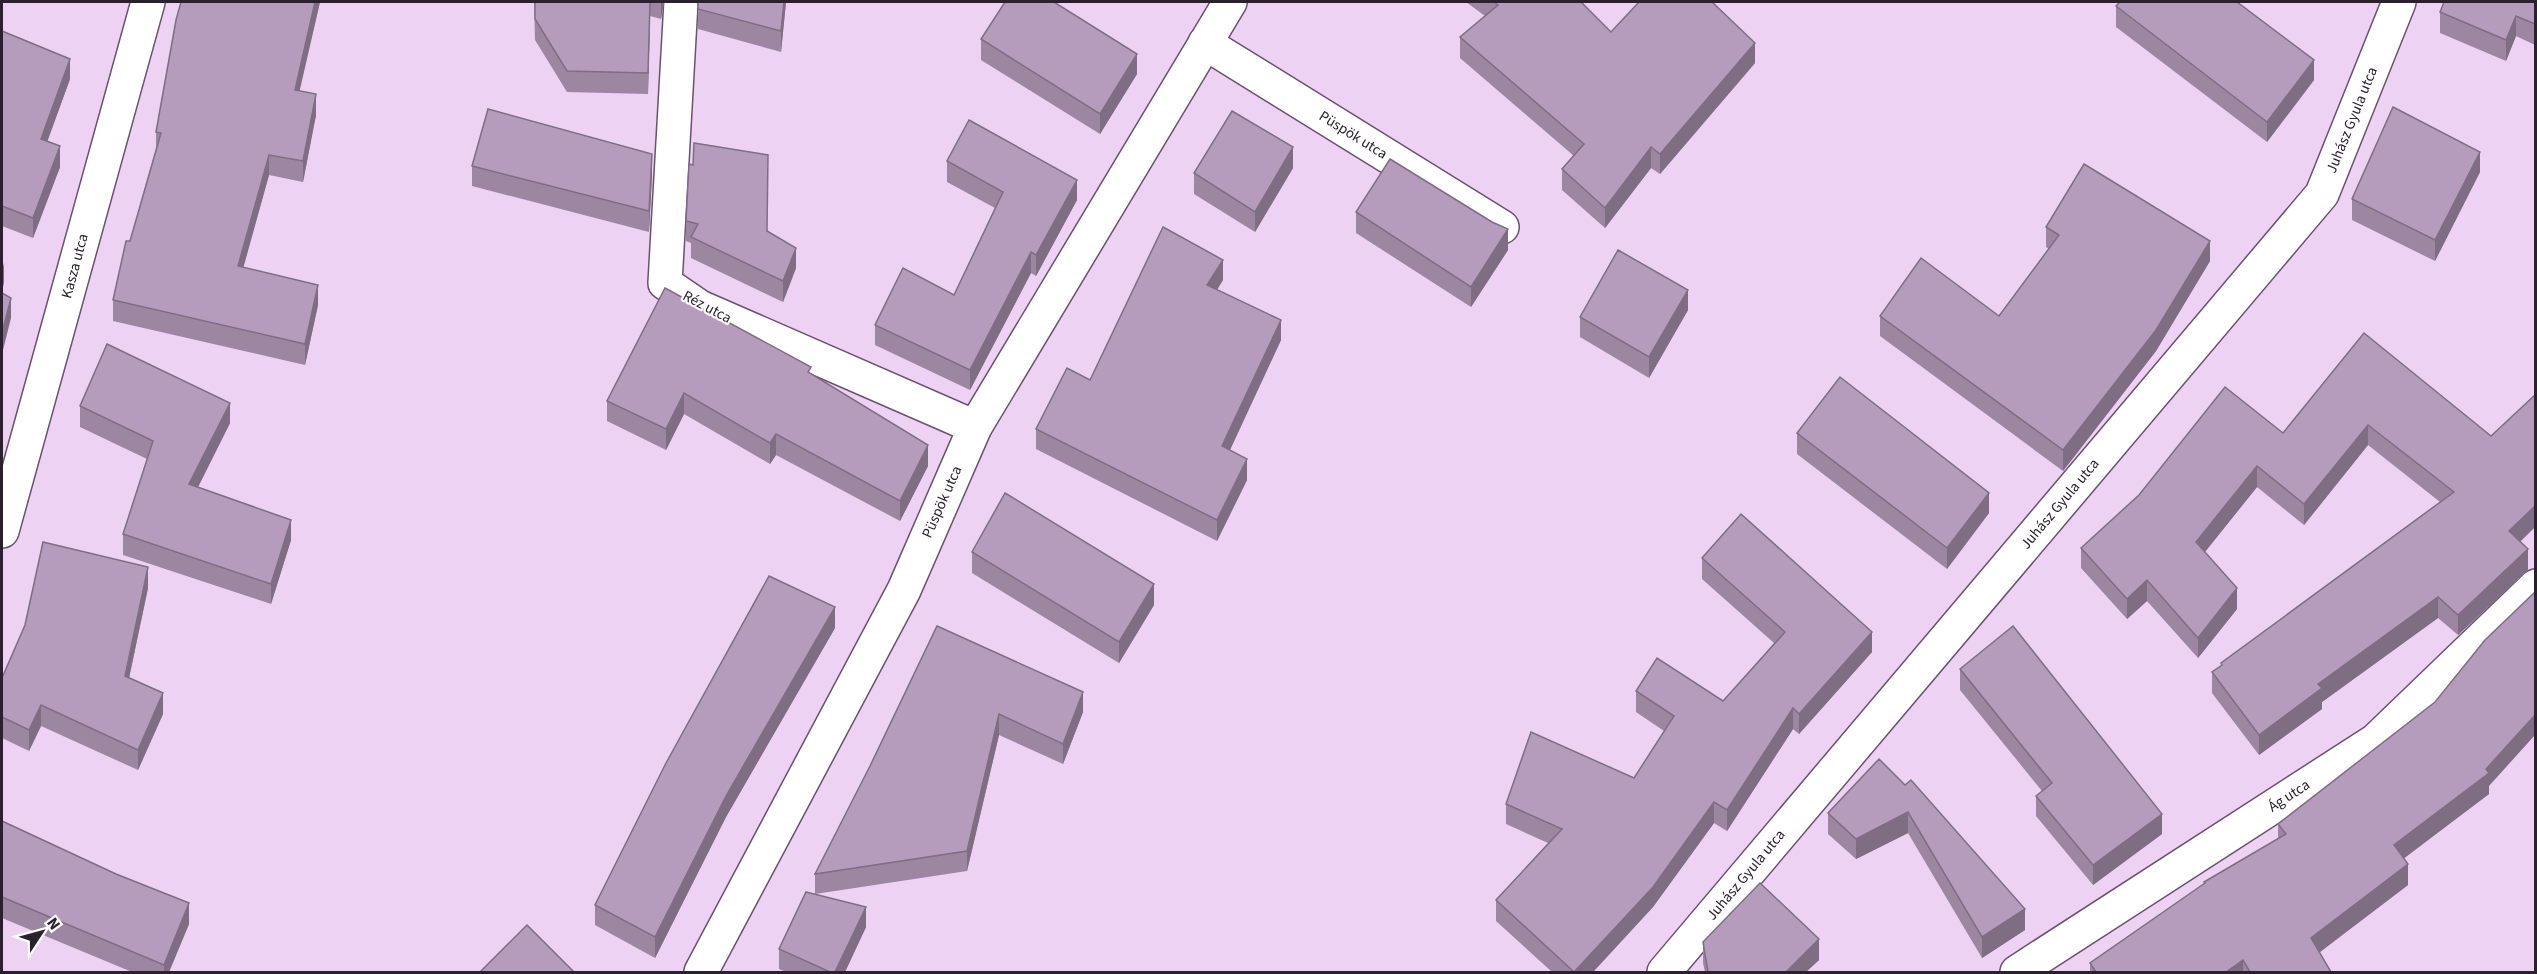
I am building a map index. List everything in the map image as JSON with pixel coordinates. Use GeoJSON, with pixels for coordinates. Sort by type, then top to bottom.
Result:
{"type":"FeatureCollection","features":[{"type":"Feature","properties":{"kind":"street","name":"Kasza utca"},"geometry":{"type":"LineString","coordinates":[[2,531],[148,2]]}},
{"type":"Feature","properties":{"kind":"street","name":"Réz utca"},"geometry":{"type":"LineString","coordinates":[[681,2],[665,283],[700,307],[975,427]]}},
{"type":"Feature","properties":{"kind":"street","name":"Püspök utca"},"geometry":{"type":"LineString","coordinates":[[701,972],[904,590],[975,427],[1230,2]]}},
{"type":"Feature","properties":{"kind":"street","name":"Juhász Gyula utca"},"geometry":{"type":"LineString","coordinates":[[1664,972],[2322,194],[2399,2]]}},
{"type":"Feature","properties":{"kind":"street","name":"Püspök utca"},"geometry":{"type":"LineString","coordinates":[[1205,43],[1502,227]]}},
{"type":"Feature","properties":{"kind":"street","name":"Ág utca"},"geometry":{"type":"LineString","coordinates":[[2017,972],[2376,740],[2535,586]]}},
{"type":"Feature","properties":{"kind":"building"},"geometry":{"type":"Polygon","coordinates":[[[181,2],[315,2],[295,90],[316,94],[303,161],[269,155],[238,266],[318,285],[305,344],[113,300],[126,241],[130,241],[161,133],[156,132],[181,2]]]}},
{"type":"Feature","properties":{"kind":"building"},"geometry":{"type":"Polygon","coordinates":[[[535,2],[650,2],[648,73],[567,71],[535,19],[535,2]]]}},
{"type":"Feature","properties":{"kind":"building"},"geometry":{"type":"Polygon","coordinates":[[[698,2],[784,2],[781,31],[698,9],[698,2]]]}},
{"type":"Feature","properties":{"kind":"building"},"geometry":{"type":"Polygon","coordinates":[[[1005,2],[1054,2],[1137,54],[1100,114],[981,39],[1005,2]]]}},
{"type":"Feature","properties":{"kind":"building"},"geometry":{"type":"Polygon","coordinates":[[[1494,2],[1581,2],[1611,32],[1639,2],[1712,2],[1755,43],[1660,154],[1651,147],[1605,208],[1562,169],[1584,144],[1460,37],[1498,5],[1494,2]]]}},
{"type":"Feature","properties":{"kind":"building"},"geometry":{"type":"Polygon","coordinates":[[[2120,2],[2237,2],[2314,60],[2267,122],[2116,6],[2120,2]]]}},
{"type":"Feature","properties":{"kind":"building"},"geometry":{"type":"Polygon","coordinates":[[[2444,2],[2535,2],[2535,24],[2516,16],[2506,40],[2440,12],[2444,2]]]}},
{"type":"Feature","properties":{"kind":"building"},"geometry":{"type":"Polygon","coordinates":[[[2,31],[70,59],[41,139],[60,146],[33,218],[2,206],[2,31]]]}},
{"type":"Feature","properties":{"kind":"building"},"geometry":{"type":"Polygon","coordinates":[[[2393,107],[2480,152],[2435,240],[2352,199],[2393,107]]]}},
{"type":"Feature","properties":{"kind":"building"},"geometry":{"type":"Polygon","coordinates":[[[488,109],[652,154],[649,211],[472,166],[488,109]]]}},
{"type":"Feature","properties":{"kind":"building"},"geometry":{"type":"Polygon","coordinates":[[[1232,111],[1293,147],[1255,212],[1194,173],[1232,111]]]}},
{"type":"Feature","properties":{"kind":"building"},"geometry":{"type":"Polygon","coordinates":[[[969,120],[1077,180],[1036,255],[1031,252],[970,370],[875,325],[903,268],[954,295],[1003,192],[947,161],[969,120]]]}},
{"type":"Feature","properties":{"kind":"building"},"geometry":{"type":"Polygon","coordinates":[[[694,143],[768,155],[767,231],[796,248],[783,281],[691,237],[698,224],[686,221],[689,164],[693,165],[694,143]]]}},
{"type":"Feature","properties":{"kind":"building"},"geometry":{"type":"Polygon","coordinates":[[[1390,159],[1492,222],[1508,229],[1471,287],[1356,212],[1390,159]]]}},
{"type":"Feature","properties":{"kind":"building"},"geometry":{"type":"Polygon","coordinates":[[[2084,164],[2210,241],[2156,330],[2063,450],[1880,316],[1921,258],[1999,316],[2059,235],[2046,227],[2084,164]]]}},
{"type":"Feature","properties":{"kind":"building"},"geometry":{"type":"Polygon","coordinates":[[[1163,227],[1223,260],[1207,285],[1281,320],[1222,446],[1247,459],[1217,520],[1036,429],[1067,368],[1090,380],[1163,227]]]}},
{"type":"Feature","properties":{"kind":"building"},"geometry":{"type":"Polygon","coordinates":[[[1618,250],[1688,290],[1649,357],[1580,317],[1618,250]]]}},
{"type":"Feature","properties":{"kind":"building"},"geometry":{"type":"Polygon","coordinates":[[[665,288],[811,367],[808,372],[928,445],[900,501],[776,434],[770,443],[684,393],[666,429],[607,401],[665,288]]]}},
{"type":"Feature","properties":{"kind":"building"},"geometry":{"type":"Polygon","coordinates":[[[2,293],[11,298],[2,333],[2,293]]]}},
{"type":"Feature","properties":{"kind":"building"},"geometry":{"type":"Polygon","coordinates":[[[2364,333],[2491,436],[2535,395],[2535,506],[2509,531],[2528,549],[2458,615],[2438,597],[2318,684],[2322,688],[2259,735],[2212,672],[2222,665],[2221,663],[2454,492],[2368,425],[2304,504],[2257,466],[2196,542],[2237,588],[2198,638],[2147,580],[2127,599],[2081,548],[2139,495],[2225,387],[2283,433],[2364,333]]]}},
{"type":"Feature","properties":{"kind":"building"},"geometry":{"type":"Polygon","coordinates":[[[107,344],[230,403],[189,484],[291,520],[271,584],[123,534],[153,441],[80,406],[107,344]]]}},
{"type":"Feature","properties":{"kind":"building"},"geometry":{"type":"Polygon","coordinates":[[[1840,377],[1989,493],[1947,548],[1797,433],[1840,377]]]}},
{"type":"Feature","properties":{"kind":"building"},"geometry":{"type":"Polygon","coordinates":[[[1005,493],[1154,584],[1119,642],[972,552],[1005,493]]]}},
{"type":"Feature","properties":{"kind":"building"},"geometry":{"type":"Polygon","coordinates":[[[1741,514],[1872,632],[1799,714],[1793,708],[1727,810],[1714,802],[1653,887],[1574,972],[1496,900],[1562,829],[1506,804],[1531,732],[1634,778],[1674,716],[1636,691],[1657,658],[1723,701],[1785,632],[1702,558],[1741,514]]]}},
{"type":"Feature","properties":{"kind":"building"},"geometry":{"type":"Polygon","coordinates":[[[43,542],[148,567],[125,676],[163,693],[138,750],[41,705],[29,730],[2,717],[2,678],[25,625],[43,542]]]}},
{"type":"Feature","properties":{"kind":"building"},"geometry":{"type":"Polygon","coordinates":[[[769,576],[835,607],[726,796],[655,937],[595,905],[666,763],[769,576]]]}},
{"type":"Feature","properties":{"kind":"building"},"geometry":{"type":"Polygon","coordinates":[[[2535,592],[2535,715],[2486,769],[2489,773],[2394,845],[2408,864],[2311,938],[2331,972],[2250,972],[2243,960],[2226,972],[2096,972],[2090,963],[2204,882],[2286,834],[2278,824],[2435,702],[2485,640],[2535,592]]]}},
{"type":"Feature","properties":{"kind":"building"},"geometry":{"type":"Polygon","coordinates":[[[937,626],[1083,692],[1063,744],[999,714],[967,851],[815,874],[870,766],[937,626]]]}},
{"type":"Feature","properties":{"kind":"building"},"geometry":{"type":"Polygon","coordinates":[[[2013,626],[2162,814],[2093,865],[2036,796],[2052,783],[1960,669],[2013,626]]]}},
{"type":"Feature","properties":{"kind":"building"},"geometry":{"type":"Polygon","coordinates":[[[1879,759],[1905,785],[1911,780],[2025,909],[1982,937],[1908,812],[1856,839],[1828,813],[1879,759]]]}},
{"type":"Feature","properties":{"kind":"building"},"geometry":{"type":"Polygon","coordinates":[[[2,821],[116,874],[189,903],[164,965],[2,897],[2,821]]]}},
{"type":"Feature","properties":{"kind":"building"},"geometry":{"type":"Polygon","coordinates":[[[1760,883],[1819,939],[1786,972],[1708,972],[1703,942],[1760,883]]]}},
{"type":"Feature","properties":{"kind":"building"},"geometry":{"type":"Polygon","coordinates":[[[806,892],[866,907],[835,972],[830,972],[779,949],[806,892]]]}},
{"type":"Feature","properties":{"kind":"building"},"geometry":{"type":"Polygon","coordinates":[[[527,925],[574,972],[480,972],[527,925]]]}}]}
